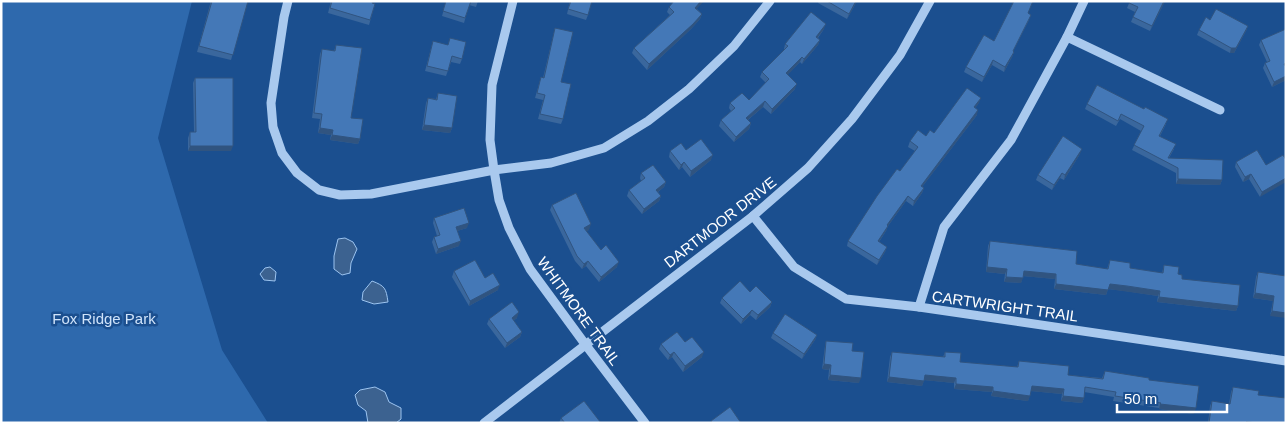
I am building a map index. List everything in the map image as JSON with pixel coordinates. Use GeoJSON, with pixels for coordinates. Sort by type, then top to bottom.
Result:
{"type":"FeatureCollection","features":[{"type":"Feature","properties":{"kind":"street"},"geometry":{"type":"LineString","coordinates":[[288,1],[271,103],[272,127],[282,153],[297,172],[319,190],[340,195],[371,194],[494,170],[551,162],[604,148],[648,121],[689,88],[734,46],[770,1]]}},
{"type":"Feature","properties":{"kind":"street","name":"WHITMORE TRAIL"},"geometry":{"type":"LineString","coordinates":[[513,1],[492,84],[490,140],[499,200],[509,228],[530,270],[645,423]]}},
{"type":"Feature","properties":{"kind":"street","name":"DARTMOOR DRIVE"},"geometry":{"type":"LineString","coordinates":[[484,423],[754,216],[808,168],[852,119],[900,55],[930,1]]}},
{"type":"Feature","properties":{"kind":"street"},"geometry":{"type":"LineString","coordinates":[[918,307],[944,227],[1011,140],[1067,37],[1084,1]]}},
{"type":"Feature","properties":{"kind":"street"},"geometry":{"type":"LineString","coordinates":[[1067,37],[1220,110]]}},
{"type":"Feature","properties":{"kind":"street","name":"CARTWRIGHT TRAIL"},"geometry":{"type":"LineString","coordinates":[[754,216],[794,267],[846,299],[918,307],[1286,362]]}},
{"type":"Feature","properties":{"kind":"green space","name":"Fox Ridge Park"},"geometry":{"type":"Polygon","coordinates":[[[1,1],[192,1],[158,138],[222,350],[268,423],[1,423],[1,1]]]}},
{"type":"Feature","properties":{"kind":"shaded area"},"geometry":{"type":"Polygon","coordinates":[[[345,238],[353,242],[357,249],[351,263],[350,273],[342,275],[334,269],[334,256],[338,239],[345,238]]]}},
{"type":"Feature","properties":{"kind":"shaded area"},"geometry":{"type":"Polygon","coordinates":[[[270,267],[276,272],[275,281],[264,280],[260,274],[265,268],[270,267]]]}},
{"type":"Feature","properties":{"kind":"shaded area"},"geometry":{"type":"Polygon","coordinates":[[[372,281],[384,288],[388,302],[374,304],[362,300],[363,292],[372,281]]]}},
{"type":"Feature","properties":{"kind":"shaded area"},"geometry":{"type":"Polygon","coordinates":[[[375,387],[385,392],[389,402],[401,408],[401,419],[396,423],[368,423],[366,411],[358,405],[355,395],[360,390],[375,387]]]}},
{"type":"Feature","properties":{"kind":"building"},"geometry":{"type":"Polygon","coordinates":[[[212,1],[248,1],[233,55],[199,46],[212,1]]]}},
{"type":"Feature","properties":{"kind":"building"},"geometry":{"type":"Polygon","coordinates":[[[332,1],[373,1],[372,3],[375,4],[370,20],[330,8],[332,1]]]}},
{"type":"Feature","properties":{"kind":"building"},"geometry":{"type":"Polygon","coordinates":[[[446,1],[471,1],[465,18],[443,11],[446,1]]]}},
{"type":"Feature","properties":{"kind":"building"},"geometry":{"type":"Polygon","coordinates":[[[571,1],[592,1],[588,15],[568,9],[571,1]]]}},
{"type":"Feature","properties":{"kind":"building"},"geometry":{"type":"Polygon","coordinates":[[[674,1],[701,1],[695,8],[702,14],[649,64],[634,48],[674,12],[669,7],[674,1]]]}},
{"type":"Feature","properties":{"kind":"building"},"geometry":{"type":"Polygon","coordinates":[[[827,1],[856,1],[849,14],[827,1]]]}},
{"type":"Feature","properties":{"kind":"building"},"geometry":{"type":"Polygon","coordinates":[[[1014,1],[1033,1],[1028,13],[1031,15],[1005,67],[993,60],[984,77],[966,67],[984,35],[994,41],[1014,1]]]}},
{"type":"Feature","properties":{"kind":"building"},"geometry":{"type":"Polygon","coordinates":[[[1130,1],[1164,1],[1152,26],[1133,17],[1138,7],[1129,3],[1130,1]]]}},
{"type":"Feature","properties":{"kind":"building"},"geometry":{"type":"Polygon","coordinates":[[[1216,9],[1248,26],[1236,48],[1231,48],[1199,30],[1206,17],[1210,20],[1216,9]]]}},
{"type":"Feature","properties":{"kind":"building"},"geometry":{"type":"Polygon","coordinates":[[[811,12],[826,24],[816,37],[820,40],[804,59],[802,57],[786,73],[797,84],[772,109],[765,101],[746,118],[751,123],[736,137],[721,120],[735,108],[730,103],[742,93],[749,100],[769,79],[762,72],[788,46],[785,44],[811,12]]]}},
{"type":"Feature","properties":{"kind":"building"},"geometry":{"type":"Polygon","coordinates":[[[555,28],[573,32],[561,82],[571,84],[563,119],[540,114],[545,95],[537,93],[541,77],[544,78],[555,28]]]}},
{"type":"Feature","properties":{"kind":"building"},"geometry":{"type":"Polygon","coordinates":[[[1286,29],[1286,63],[1284,64],[1286,76],[1274,82],[1265,63],[1270,61],[1261,40],[1286,29]]]}},
{"type":"Feature","properties":{"kind":"building"},"geometry":{"type":"Polygon","coordinates":[[[450,38],[466,42],[462,59],[452,56],[448,71],[427,66],[433,41],[448,45],[450,38]]]}},
{"type":"Feature","properties":{"kind":"building"},"geometry":{"type":"Polygon","coordinates":[[[336,45],[362,48],[351,118],[363,119],[360,139],[332,135],[333,130],[320,128],[322,114],[314,113],[322,49],[335,51],[336,45]]]}},
{"type":"Feature","properties":{"kind":"building"},"geometry":{"type":"Polygon","coordinates":[[[195,78],[233,78],[233,146],[190,146],[190,132],[196,132],[195,78]]]}},
{"type":"Feature","properties":{"kind":"building"},"geometry":{"type":"Polygon","coordinates":[[[1097,85],[1168,119],[1159,136],[1176,144],[1168,158],[1223,160],[1222,180],[1178,179],[1178,168],[1134,145],[1144,126],[1121,114],[1118,121],[1087,104],[1097,85]]]}},
{"type":"Feature","properties":{"kind":"building"},"geometry":{"type":"Polygon","coordinates":[[[967,88],[981,98],[974,107],[978,110],[921,186],[924,188],[914,201],[908,196],[887,225],[878,241],[887,247],[879,260],[848,241],[897,169],[900,171],[918,147],[910,141],[918,130],[926,136],[930,130],[934,133],[967,88]]]}},
{"type":"Feature","properties":{"kind":"building"},"geometry":{"type":"Polygon","coordinates":[[[438,93],[457,96],[452,128],[424,125],[428,98],[437,100],[438,93]]]}},
{"type":"Feature","properties":{"kind":"building"},"geometry":{"type":"Polygon","coordinates":[[[1063,136],[1082,149],[1065,175],[1062,173],[1054,185],[1038,175],[1063,136]]]}},
{"type":"Feature","properties":{"kind":"building"},"geometry":{"type":"Polygon","coordinates":[[[701,139],[713,155],[691,171],[684,162],[681,165],[670,151],[681,143],[686,150],[701,139]]]}},
{"type":"Feature","properties":{"kind":"building"},"geometry":{"type":"Polygon","coordinates":[[[1257,150],[1266,165],[1283,155],[1286,160],[1286,178],[1262,192],[1251,174],[1245,177],[1236,162],[1257,150]]]}},
{"type":"Feature","properties":{"kind":"building"},"geometry":{"type":"Polygon","coordinates":[[[653,165],[666,182],[656,190],[661,196],[644,209],[629,190],[645,178],[641,173],[653,165]]]}},
{"type":"Feature","properties":{"kind":"building"},"geometry":{"type":"Polygon","coordinates":[[[576,193],[591,224],[584,228],[601,250],[606,245],[619,262],[601,277],[588,261],[584,264],[577,256],[552,205],[576,193]]]}},
{"type":"Feature","properties":{"kind":"building"},"geometry":{"type":"Polygon","coordinates":[[[464,208],[469,223],[456,227],[461,241],[438,249],[434,237],[440,235],[434,218],[464,208]]]}},
{"type":"Feature","properties":{"kind":"building"},"geometry":{"type":"Polygon","coordinates":[[[990,241],[1077,251],[1076,264],[1108,269],[1110,260],[1130,263],[1130,268],[1163,273],[1164,265],[1179,267],[1178,274],[1182,275],[1182,279],[1240,285],[1238,306],[1159,297],[1160,291],[1127,286],[1110,284],[1108,290],[1056,284],[1056,274],[1024,271],[1023,278],[1006,277],[1007,269],[987,267],[990,241]]]}},
{"type":"Feature","properties":{"kind":"building"},"geometry":{"type":"Polygon","coordinates":[[[475,260],[485,278],[493,273],[500,285],[470,301],[454,271],[475,260]]]}},
{"type":"Feature","properties":{"kind":"building"},"geometry":{"type":"Polygon","coordinates":[[[1258,272],[1286,276],[1286,313],[1272,311],[1274,296],[1255,293],[1258,272]]]}},
{"type":"Feature","properties":{"kind":"building"},"geometry":{"type":"Polygon","coordinates":[[[740,281],[750,292],[756,286],[772,302],[758,315],[752,310],[743,319],[722,298],[740,281]]]}},
{"type":"Feature","properties":{"kind":"building"},"geometry":{"type":"Polygon","coordinates":[[[512,302],[519,312],[512,318],[522,332],[507,343],[489,319],[512,302]]]}},
{"type":"Feature","properties":{"kind":"building"},"geometry":{"type":"Polygon","coordinates":[[[785,314],[817,335],[804,354],[773,333],[785,314]]]}},
{"type":"Feature","properties":{"kind":"building"},"geometry":{"type":"Polygon","coordinates":[[[677,332],[685,342],[692,337],[704,352],[685,366],[674,352],[670,355],[661,344],[677,332]]]}},
{"type":"Feature","properties":{"kind":"building"},"geometry":{"type":"Polygon","coordinates":[[[826,341],[853,343],[852,351],[864,352],[861,378],[830,375],[831,365],[824,364],[826,341]]]}},
{"type":"Feature","properties":{"kind":"building"},"geometry":{"type":"Polygon","coordinates":[[[892,352],[945,357],[945,352],[961,353],[960,362],[1018,367],[1019,361],[1069,366],[1068,375],[1103,379],[1105,371],[1149,378],[1149,380],[1199,386],[1196,408],[1115,396],[1116,392],[1085,387],[1084,398],[1063,396],[1064,389],[1032,386],[1030,396],[993,391],[993,387],[956,384],[956,378],[925,375],[924,381],[889,377],[892,352]]]}},
{"type":"Feature","properties":{"kind":"building"},"geometry":{"type":"Polygon","coordinates":[[[1233,387],[1259,391],[1258,395],[1286,398],[1286,423],[1209,423],[1212,401],[1230,404],[1233,387]]]}},
{"type":"Feature","properties":{"kind":"building"},"geometry":{"type":"Polygon","coordinates":[[[584,401],[601,423],[565,423],[561,418],[584,401]]]}},
{"type":"Feature","properties":{"kind":"building"},"geometry":{"type":"Polygon","coordinates":[[[730,407],[741,423],[712,423],[711,421],[730,407]]]}}]}
